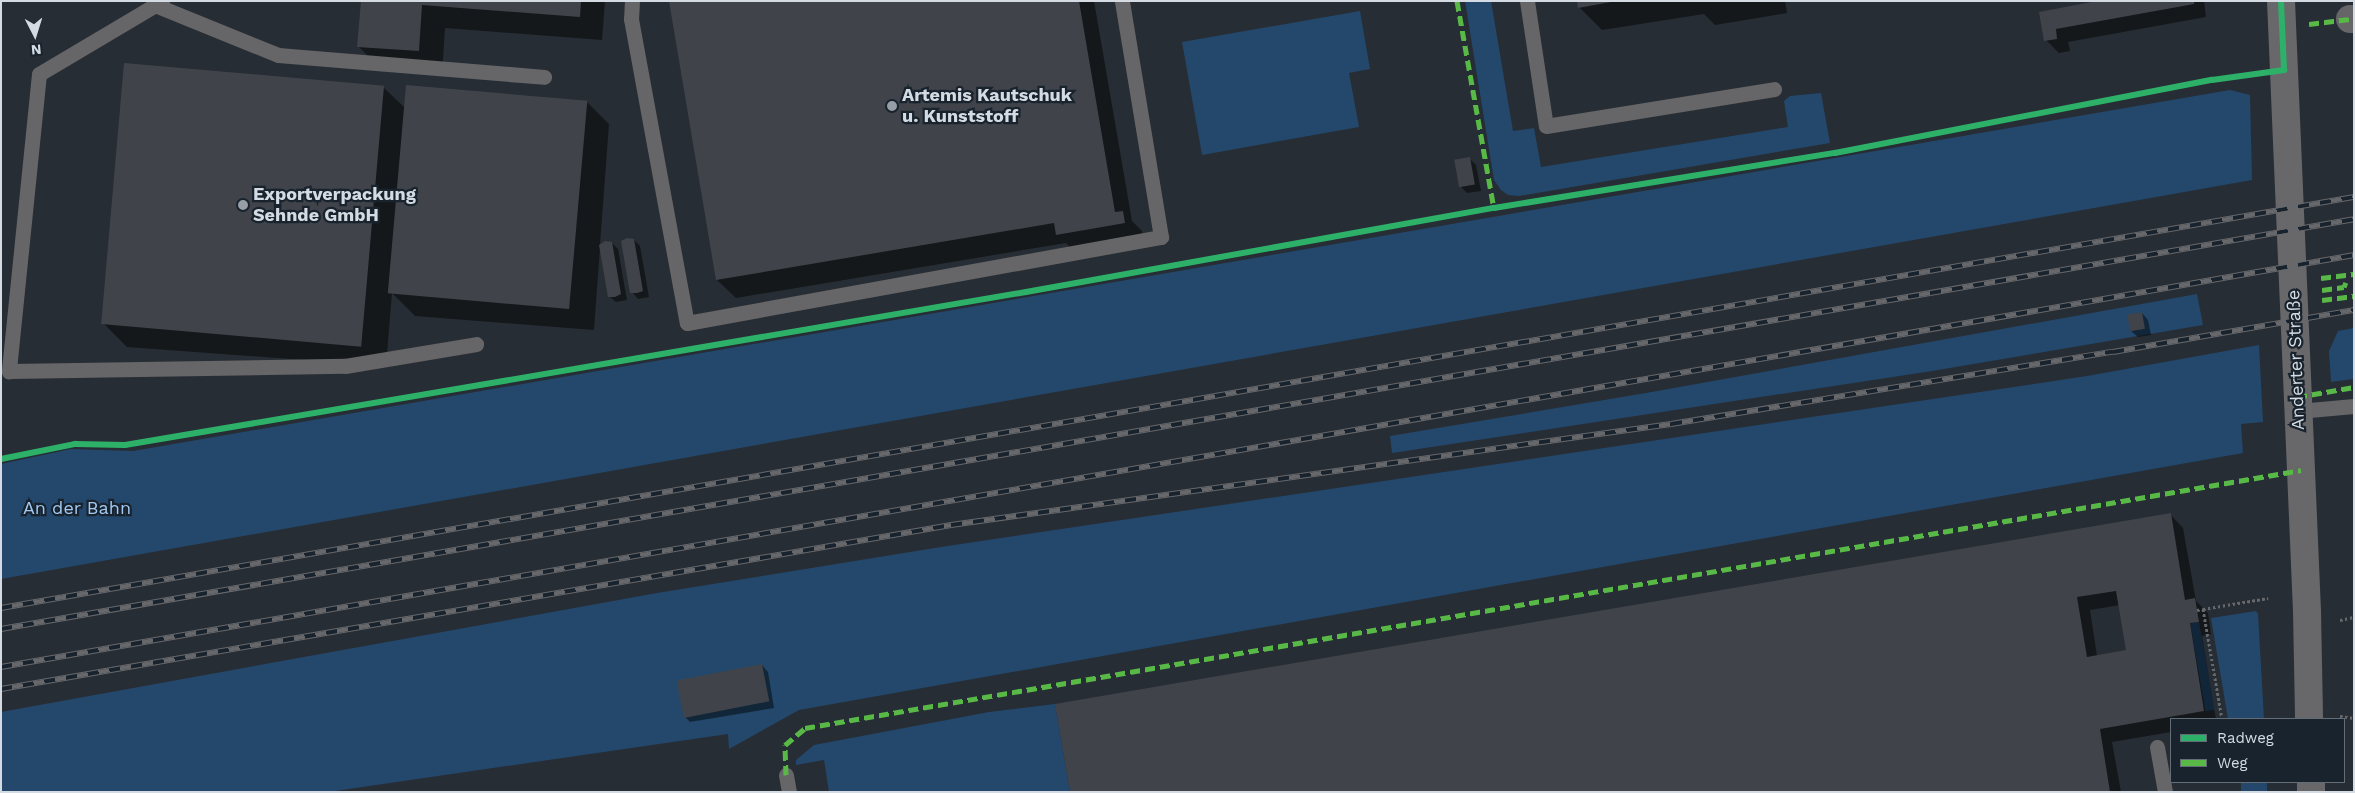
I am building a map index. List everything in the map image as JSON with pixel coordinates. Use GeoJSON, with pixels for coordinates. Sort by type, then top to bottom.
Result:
{"type":"FeatureCollection","features":[{"type":"Feature","properties":{"kind":"main road","name":"Anderter Straße"},"geometry":{"type":"LineString","coordinates":[[2281,1],[2298,385],[2309,718]]}},
{"type":"Feature","properties":{"kind":"lane"},"geometry":{"type":"LineString","coordinates":[[632,1],[631,19],[687,323],[1161,237],[1122,1]]}},
{"type":"Feature","properties":{"kind":"lane"},"geometry":{"type":"LineString","coordinates":[[1527,1],[1546,126],[1774,90]]}},
{"type":"Feature","properties":{"kind":"lane"},"geometry":{"type":"LineString","coordinates":[[476,344],[345,366],[9,371],[39,74],[158,3],[278,55],[544,77]]}},
{"type":"Feature","properties":{"kind":"lane"},"geometry":{"type":"LineString","coordinates":[[2298,411],[2354,406]]}},
{"type":"Feature","properties":{"kind":"lane"},"geometry":{"type":"LineString","coordinates":[[2157,747],[2165,792]]}},
{"type":"Feature","properties":{"kind":"lane"},"geometry":{"type":"LineString","coordinates":[[786,775],[789,792]]}},
{"type":"Feature","properties":{"kind":"path"},"geometry":{"type":"LineString","coordinates":[[2197,610],[2268,598]]}},
{"type":"Feature","properties":{"kind":"path"},"geometry":{"type":"LineString","coordinates":[[2203,609],[2222,718]]}},
{"type":"Feature","properties":{"kind":"path"},"geometry":{"type":"LineString","coordinates":[[2335,620],[2354,618]]}},
{"type":"Feature","properties":{"kind":"path"},"geometry":{"type":"LineString","coordinates":[[2339,716],[2354,718]]}},
{"type":"Feature","properties":{"kind":"green space"},"geometry":{"type":"Polygon","coordinates":[[[1465,1],[1491,1],[1513,131],[1534,128],[1541,167],[1788,127],[1784,101],[1790,96],[1821,93],[1830,143],[1519,196],[1508,195],[1501,190],[1494,180],[1465,1]]]}},
{"type":"Feature","properties":{"kind":"green space"},"geometry":{"type":"Polygon","coordinates":[[[1360,11],[1370,69],[1349,73],[1359,127],[1202,155],[1182,42],[1360,11]]]}},
{"type":"Feature","properties":{"kind":"green space","name":"An der Bahn"},"geometry":{"type":"Polygon","coordinates":[[[2230,90],[2250,95],[2252,180],[1,579],[1,464],[71,449],[133,451],[2230,90]]]}},
{"type":"Feature","properties":{"kind":"green space"},"geometry":{"type":"Polygon","coordinates":[[[2197,294],[2203,325],[1932,371],[1392,453],[1390,436],[1646,393],[2197,294]]]}},
{"type":"Feature","properties":{"kind":"green space"},"geometry":{"type":"Polygon","coordinates":[[[2354,328],[2354,379],[2331,382],[2329,351],[2338,331],[2354,328]]]}},
{"type":"Feature","properties":{"kind":"green space"},"geometry":{"type":"Polygon","coordinates":[[[2259,345],[2263,422],[2241,424],[2243,453],[799,710],[729,749],[728,734],[328,792],[1,792],[1,712],[657,593],[941,547],[2087,376],[2259,345]]]}},
{"type":"Feature","properties":{"kind":"green space"},"geometry":{"type":"Polygon","coordinates":[[[2256,611],[2258,614],[2264,718],[2228,718],[2211,618],[2256,611]]]}},
{"type":"Feature","properties":{"kind":"green space"},"geometry":{"type":"Polygon","coordinates":[[[2199,622],[2214,710],[2206,711],[2190,624],[2199,622]]]}},
{"type":"Feature","properties":{"kind":"green space"},"geometry":{"type":"Polygon","coordinates":[[[1055,704],[1070,792],[829,792],[824,760],[796,765],[796,760],[814,745],[989,712],[1055,704]]]}},
{"type":"Feature","properties":{"kind":"green space"},"geometry":{"type":"Polygon","coordinates":[[[2241,783],[2267,783],[2267,792],[2241,792],[2241,783]]]}},
{"type":"Feature","properties":{"kind":"building"},"geometry":{"type":"Polygon","coordinates":[[[361,1],[581,1],[580,17],[422,5],[419,51],[357,47],[361,1]]]}},
{"type":"Feature","properties":{"kind":"building","name":"Artemis Kautschuk u. Kunststoff"},"geometry":{"type":"Polygon","coordinates":[[[669,1],[1079,1],[1115,212],[1123,211],[1125,223],[1056,235],[1054,223],[716,280],[669,1]]]}},
{"type":"Feature","properties":{"kind":"building"},"geometry":{"type":"Polygon","coordinates":[[[1577,1],[1611,1],[1611,2],[1578,8],[1577,1]]]}},
{"type":"Feature","properties":{"kind":"building"},"geometry":{"type":"Polygon","coordinates":[[[2097,1],[2194,1],[2194,4],[2056,29],[2057,39],[2044,41],[2039,12],[2097,1]]]}},
{"type":"Feature","properties":{"kind":"building","name":"Exportverpackung Sehnde GmbH"},"geometry":{"type":"Polygon","coordinates":[[[124,63],[384,86],[361,347],[101,324],[124,63]]]}},
{"type":"Feature","properties":{"kind":"building","name":"Exportverpackung Sehnde GmbH"},"geometry":{"type":"Polygon","coordinates":[[[406,85],[587,101],[569,309],[388,293],[406,85]]]}},
{"type":"Feature","properties":{"kind":"building"},"geometry":{"type":"Polygon","coordinates":[[[1470,157],[1475,185],[1459,187],[1454,160],[1470,157]]]}},
{"type":"Feature","properties":{"kind":"building"},"geometry":{"type":"Polygon","coordinates":[[[627,238],[634,239],[643,291],[637,293],[630,293],[621,241],[627,238]]]}},
{"type":"Feature","properties":{"kind":"building"},"geometry":{"type":"Polygon","coordinates":[[[605,241],[612,242],[621,294],[615,297],[608,297],[599,245],[605,241]]]}},
{"type":"Feature","properties":{"kind":"building"},"geometry":{"type":"Polygon","coordinates":[[[2142,312],[2145,329],[2130,331],[2127,315],[2142,312]]]}},
{"type":"Feature","properties":{"kind":"building"},"geometry":{"type":"Polygon","coordinates":[[[2171,513],[2185,600],[2195,598],[2199,622],[2190,623],[2204,711],[2100,729],[2110,792],[1070,792],[1055,704],[2171,513]],[[2116,591],[2077,597],[2087,657],[2126,650],[2116,591]]]}},
{"type":"Feature","properties":{"kind":"building"},"geometry":{"type":"Polygon","coordinates":[[[762,664],[769,701],[684,718],[677,681],[762,664]]]}},
{"type":"Feature","properties":{"kind":"railway"},"geometry":{"type":"LineString","coordinates":[[1,608],[2354,197]]}},
{"type":"Feature","properties":{"kind":"railway"},"geometry":{"type":"LineString","coordinates":[[1,629],[2354,219]]}},
{"type":"Feature","properties":{"kind":"railway"},"geometry":{"type":"LineString","coordinates":[[1,667],[2354,255]]}},
{"type":"Feature","properties":{"kind":"railway"},"geometry":{"type":"LineString","coordinates":[[1,689],[951,525],[1671,424],[2113,352],[2354,310]]}},
{"type":"Feature","properties":{"kind":"marked path"},"geometry":{"type":"LineString","coordinates":[[1457,1],[1494,208]]}},
{"type":"Feature","properties":{"kind":"marked path"},"geometry":{"type":"LineString","coordinates":[[2309,24],[2350,19]]}},
{"type":"Feature","properties":{"kind":"marked path"},"geometry":{"type":"LineString","coordinates":[[2321,278],[2354,274]]}},
{"type":"Feature","properties":{"kind":"marked path"},"geometry":{"type":"LineString","coordinates":[[2322,290],[2344,287],[2346,282]]}},
{"type":"Feature","properties":{"kind":"marked path"},"geometry":{"type":"LineString","coordinates":[[2322,300],[2354,296]]}},
{"type":"Feature","properties":{"kind":"marked path"},"geometry":{"type":"LineString","coordinates":[[2297,397],[2354,387]]}},
{"type":"Feature","properties":{"kind":"marked path"},"geometry":{"type":"LineString","coordinates":[[786,775],[785,745],[805,728],[2301,470]]}},
{"type":"Feature","properties":{"kind":"cycle path"},"geometry":{"type":"LineString","coordinates":[[1,459],[75,444],[125,445],[1026,292],[1494,208],[1835,153],[2212,80],[2284,70],[2281,1]]}},
{"type":"Feature","properties":{"kind":"place","name":"Artemis Kautschuk u. Kunststoff"},"geometry":{"type":"Point","coordinates":[892,106]}},
{"type":"Feature","properties":{"kind":"place","name":"Exportverpackung Sehnde GmbH"},"geometry":{"type":"Point","coordinates":[243,205]}}]}
